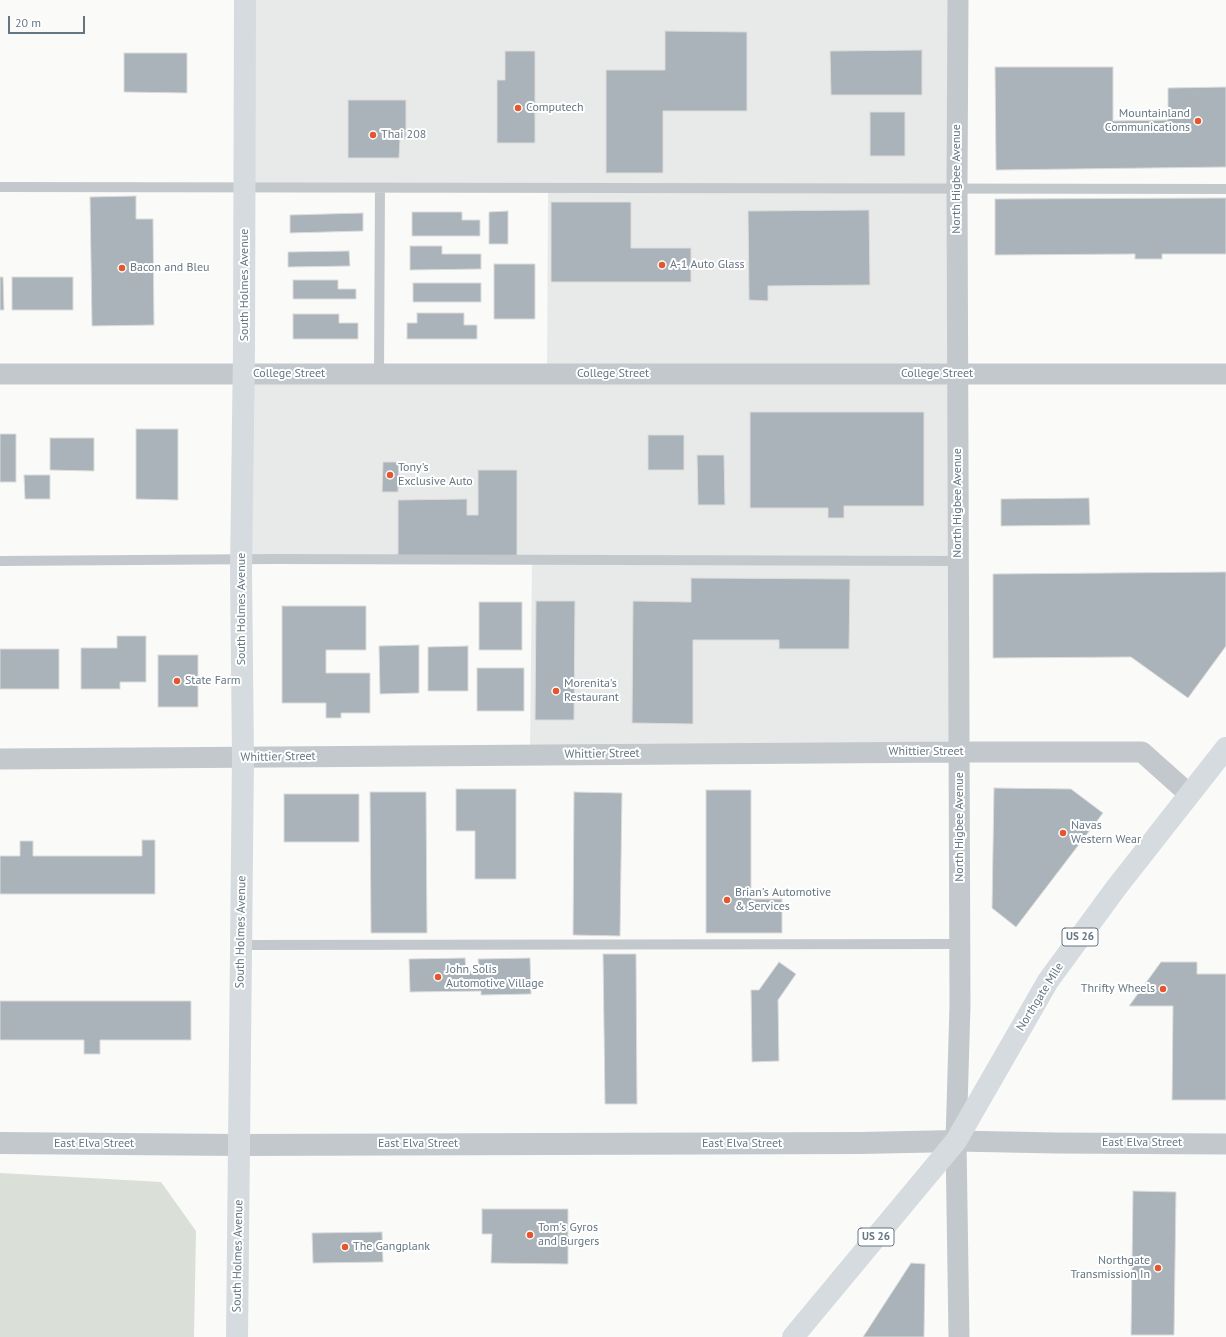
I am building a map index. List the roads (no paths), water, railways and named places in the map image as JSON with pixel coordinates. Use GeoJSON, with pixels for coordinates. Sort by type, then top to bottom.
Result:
{"type":"FeatureCollection","features":[{"type":"Feature","properties":{"kind":"main road","name":"South Holmes Avenue"},"geometry":{"type":"LineString","coordinates":[[237,1337],[243,757],[241,559],[244,374],[245,0]]}},
{"type":"Feature","properties":{"kind":"main road","name":"Northgate Mile"},"geometry":{"type":"LineString","coordinates":[[956,1141],[1048,981],[1116,888],[1226,748]]}},
{"type":"Feature","properties":{"kind":"main road","name":"US 26"},"geometry":{"type":"LineString","coordinates":[[794,1335],[956,1141]]}},
{"type":"Feature","properties":{"kind":"street","name":"North Higbee Avenue"},"geometry":{"type":"LineString","coordinates":[[958,0],[956,188],[960,752],[960,1005],[956,1141],[959,1337]]}},
{"type":"Feature","properties":{"kind":"street","name":"College Street"},"geometry":{"type":"LineString","coordinates":[[0,374],[1226,374]]}},
{"type":"Feature","properties":{"kind":"street","name":"Whittier Street"},"geometry":{"type":"LineString","coordinates":[[0,759],[1142,752],[1189,794]]}},
{"type":"Feature","properties":{"kind":"street","name":"East Elva Street"},"geometry":{"type":"LineString","coordinates":[[0,1143],[239,1145],[837,1143],[956,1141],[1226,1144]]}},
{"type":"Feature","properties":{"kind":"lane"},"geometry":{"type":"LineString","coordinates":[[0,187],[1226,189]]}},
{"type":"Feature","properties":{"kind":"lane"},"geometry":{"type":"LineString","coordinates":[[379,374],[380,188]]}},
{"type":"Feature","properties":{"kind":"lane"},"geometry":{"type":"LineString","coordinates":[[0,561],[241,559],[958,561]]}},
{"type":"Feature","properties":{"kind":"lane"},"geometry":{"type":"LineString","coordinates":[[241,945],[960,944]]}},
{"type":"Feature","properties":{"kind":"place","name":"Computech"},"geometry":{"type":"Point","coordinates":[518,108]}},
{"type":"Feature","properties":{"kind":"place","name":"Mountainland Communications"},"geometry":{"type":"Point","coordinates":[1198,121]}},
{"type":"Feature","properties":{"kind":"place","name":"Thai 208"},"geometry":{"type":"Point","coordinates":[373,135]}},
{"type":"Feature","properties":{"kind":"place","name":"A-1 Auto Glass"},"geometry":{"type":"Point","coordinates":[662,265]}},
{"type":"Feature","properties":{"kind":"place","name":"Bacon and Bleu"},"geometry":{"type":"Point","coordinates":[122,268]}},
{"type":"Feature","properties":{"kind":"place","name":"Tony's Exclusive Auto"},"geometry":{"type":"Point","coordinates":[390,475]}},
{"type":"Feature","properties":{"kind":"place","name":"State Farm"},"geometry":{"type":"Point","coordinates":[177,681]}},
{"type":"Feature","properties":{"kind":"place","name":"Morenita's Restaurant"},"geometry":{"type":"Point","coordinates":[556,691]}},
{"type":"Feature","properties":{"kind":"place","name":"Navas Western Wear"},"geometry":{"type":"Point","coordinates":[1063,833]}},
{"type":"Feature","properties":{"kind":"place","name":"Brian's Automotive & Services"},"geometry":{"type":"Point","coordinates":[727,900]}},
{"type":"Feature","properties":{"kind":"place","name":"John Solis Automotive Village"},"geometry":{"type":"Point","coordinates":[438,977]}},
{"type":"Feature","properties":{"kind":"place","name":"Thrifty Wheels"},"geometry":{"type":"Point","coordinates":[1163,989]}},
{"type":"Feature","properties":{"kind":"place","name":"Tom's Gyros and Burgers"},"geometry":{"type":"Point","coordinates":[530,1235]}},
{"type":"Feature","properties":{"kind":"place","name":"The Gangplank"},"geometry":{"type":"Point","coordinates":[345,1247]}},
{"type":"Feature","properties":{"kind":"place","name":"Northgate Transmission In"},"geometry":{"type":"Point","coordinates":[1158,1268]}}]}
